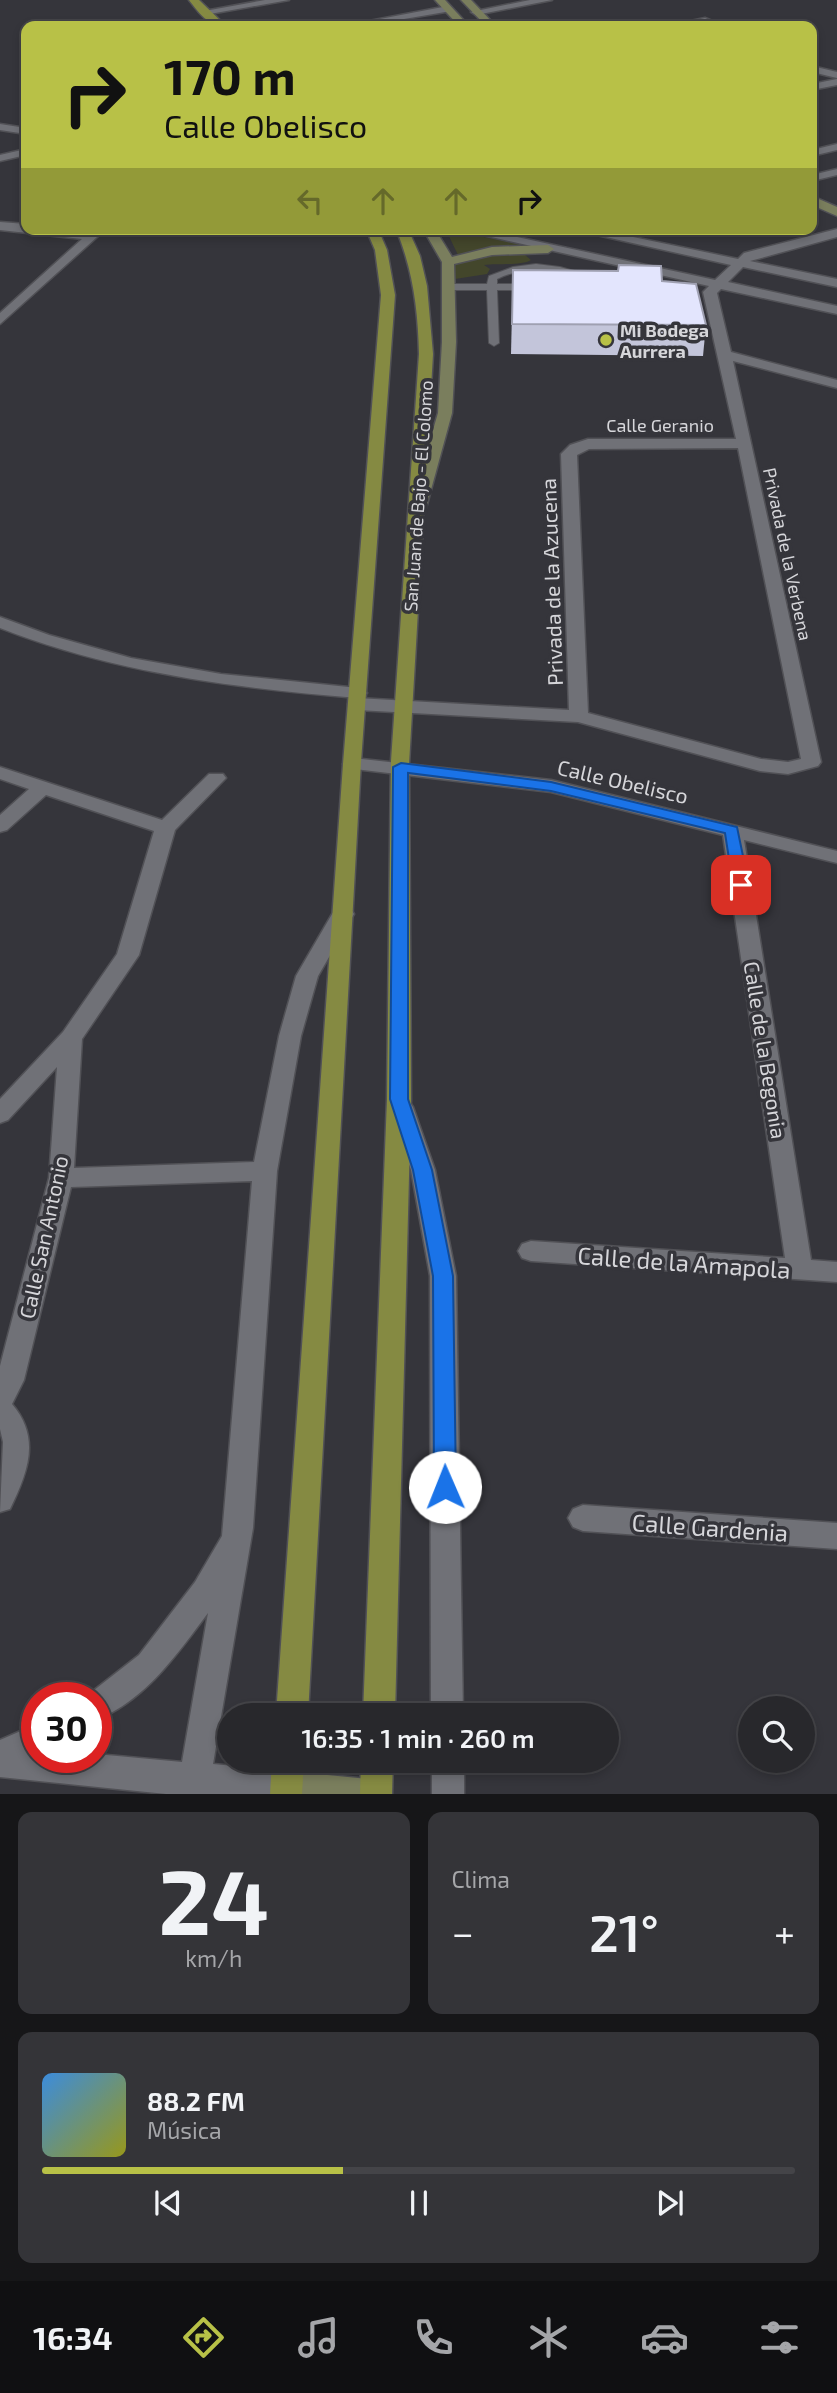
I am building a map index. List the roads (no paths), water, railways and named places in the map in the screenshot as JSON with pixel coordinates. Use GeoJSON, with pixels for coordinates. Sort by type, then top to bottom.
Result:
{"type":"FeatureCollection","features":[{"type":"Feature","properties":{"kind":"main road"},"geometry":{"type":"LineString","coordinates":[[194,0],[206,18]]}},
{"type":"Feature","properties":{"kind":"main road"},"geometry":{"type":"LineString","coordinates":[[440,0],[459,21]]}},
{"type":"Feature","properties":{"kind":"main road"},"geometry":{"type":"LineString","coordinates":[[466,0],[486,21]]}},
{"type":"Feature","properties":{"kind":"main road"},"geometry":{"type":"LineString","coordinates":[[817,188],[837,197]]}},
{"type":"Feature","properties":{"kind":"main road"},"geometry":{"type":"LineString","coordinates":[[817,202],[837,212]]}},
{"type":"Feature","properties":{"kind":"main road"},"geometry":{"type":"LineString","coordinates":[[293,1703],[353,762],[387,295],[382,250],[375,235]]}},
{"type":"Feature","properties":{"kind":"main road","name":"San Juan de Bajo - El Colomo"},"geometry":{"type":"LineString","coordinates":[[379,1703],[399,1099],[401,764],[426,368],[420,275],[405,235]]}},
{"type":"Feature","properties":{"kind":"main road"},"geometry":{"type":"LineString","coordinates":[[417,510],[445,413],[448,262],[432,235]]}},
{"type":"Feature","properties":{"kind":"main road"},"geometry":{"type":"LineString","coordinates":[[448,262],[492,251],[548,249]]}},
{"type":"Feature","properties":{"kind":"main road"},"geometry":{"type":"LineString","coordinates":[[376,1794],[377,1773]]}},
{"type":"Feature","properties":{"kind":"main road"},"geometry":{"type":"LineString","coordinates":[[287,1781],[368,1794]]}},
{"type":"Feature","properties":{"kind":"street"},"geometry":{"type":"LineString","coordinates":[[206,18],[284,0]]}},
{"type":"Feature","properties":{"kind":"street"},"geometry":{"type":"LineString","coordinates":[[487,0],[503,8]]}},
{"type":"Feature","properties":{"kind":"street"},"geometry":{"type":"LineString","coordinates":[[476,12],[547,0]]}},
{"type":"Feature","properties":{"kind":"street"},"geometry":{"type":"LineString","coordinates":[[377,21],[448,9]]}},
{"type":"Feature","properties":{"kind":"street"},"geometry":{"type":"LineString","coordinates":[[817,70],[837,75]]}},
{"type":"Feature","properties":{"kind":"street"},"geometry":{"type":"LineString","coordinates":[[817,86],[837,82]]}},
{"type":"Feature","properties":{"kind":"street"},"geometry":{"type":"LineString","coordinates":[[0,127],[21,130]]}},
{"type":"Feature","properties":{"kind":"street"},"geometry":{"type":"LineString","coordinates":[[817,152],[837,147]]}},
{"type":"Feature","properties":{"kind":"street"},"geometry":{"type":"LineString","coordinates":[[0,158],[21,153]]}},
{"type":"Feature","properties":{"kind":"street"},"geometry":{"type":"LineString","coordinates":[[0,166],[21,161]]}},
{"type":"Feature","properties":{"kind":"street"},"geometry":{"type":"LineString","coordinates":[[0,226],[21,228]]}},
{"type":"Feature","properties":{"kind":"street"},"geometry":{"type":"LineString","coordinates":[[718,284],[748,256],[837,233]]}},
{"type":"Feature","properties":{"kind":"street"},"geometry":{"type":"LineString","coordinates":[[0,320],[94,235]]}},
{"type":"Feature","properties":{"kind":"street"},"geometry":{"type":"LineString","coordinates":[[488,235],[837,310]]}},
{"type":"Feature","properties":{"kind":"street"},"geometry":{"type":"LineString","coordinates":[[605,235],[837,283]]}},
{"type":"Feature","properties":{"kind":"street"},"geometry":{"type":"LineString","coordinates":[[653,271],[678,250]]}},
{"type":"Feature","properties":{"kind":"street","name":"Privada de la Verbena"},"geometry":{"type":"LineString","coordinates":[[579,716],[760,765],[788,768],[811,762],[746,443],[710,292],[718,284]]}},
{"type":"Feature","properties":{"kind":"street"},"geometry":{"type":"LineString","coordinates":[[726,355],[837,384]]}},
{"type":"Feature","properties":{"kind":"street","name":"Calle Geranio"},"geometry":{"type":"LineString","coordinates":[[575,448],[588,444],[746,443]]}},
{"type":"Feature","properties":{"kind":"street","name":"Privada de la Azucena"},"geometry":{"type":"LineString","coordinates":[[575,448],[569,454],[579,716]]}},
{"type":"Feature","properties":{"kind":"street"},"geometry":{"type":"LineString","coordinates":[[0,622],[43,641],[163,672],[403,715],[579,716]]}},
{"type":"Feature","properties":{"kind":"street","name":"Calle Obelisco"},"geometry":{"type":"LineString","coordinates":[[353,762],[401,764],[551,786],[837,857]]}},
{"type":"Feature","properties":{"kind":"street"},"geometry":{"type":"LineString","coordinates":[[0,773],[165,828]]}},
{"type":"Feature","properties":{"kind":"street"},"geometry":{"type":"LineString","coordinates":[[0,1114],[71,1038],[128,955],[165,828],[216,778]]}},
{"type":"Feature","properties":{"kind":"street"},"geometry":{"type":"LineString","coordinates":[[0,826],[42,788]]}},
{"type":"Feature","properties":{"kind":"street","name":"Calle de la Begonia"},"geometry":{"type":"LineString","coordinates":[[732,830],[800,1270]]}},
{"type":"Feature","properties":{"kind":"street"},"geometry":{"type":"LineString","coordinates":[[193,1787],[238,1528],[265,1171],[290,1036],[307,976],[343,914]]}},
{"type":"Feature","properties":{"kind":"street","name":"Calle San Antonio"},"geometry":{"type":"LineString","coordinates":[[0,1401],[10,1380],[61,1178],[71,1038]]}},
{"type":"Feature","properties":{"kind":"street"},"geometry":{"type":"LineString","coordinates":[[399,1099],[423,1170],[443,1276],[447,1703]]}},
{"type":"Feature","properties":{"kind":"street"},"geometry":{"type":"LineString","coordinates":[[61,1178],[265,1171]]}},
{"type":"Feature","properties":{"kind":"street","name":"Calle de la Amapola"},"geometry":{"type":"LineString","coordinates":[[531,1251],[837,1272]]}},
{"type":"Feature","properties":{"kind":"street"},"geometry":{"type":"LineString","coordinates":[[0,1409],[13,1422],[19,1446],[0,1500]]}},
{"type":"Feature","properties":{"kind":"street","name":"Calle Gardenia"},"geometry":{"type":"LineString","coordinates":[[583,1518],[837,1536]]}},
{"type":"Feature","properties":{"kind":"street"},"geometry":{"type":"LineString","coordinates":[[112,1693],[150,1665],[206,1592],[238,1528]]}},
{"type":"Feature","properties":{"kind":"street"},"geometry":{"type":"LineString","coordinates":[[0,1759],[21,1748]]}},
{"type":"Feature","properties":{"kind":"street"},"geometry":{"type":"LineString","coordinates":[[0,1759],[193,1787],[287,1781]]}},
{"type":"Feature","properties":{"kind":"street"},"geometry":{"type":"LineString","coordinates":[[448,1773],[448,1794]]}},
{"type":"Feature","properties":{"kind":"lane"},"geometry":{"type":"LineString","coordinates":[[619,277],[632,266]]}},
{"type":"Feature","properties":{"kind":"lane"},"geometry":{"type":"LineString","coordinates":[[494,343],[492,278],[503,271],[522,267],[571,271],[590,284],[573,286]]}},
{"type":"Feature","properties":{"kind":"lane"},"geometry":{"type":"LineString","coordinates":[[449,287],[545,287]]}},
{"type":"Feature","properties":{"kind":"place","name":"Mi Bodega Aurrera"},"geometry":{"type":"Point","coordinates":[606,340]}}]}
